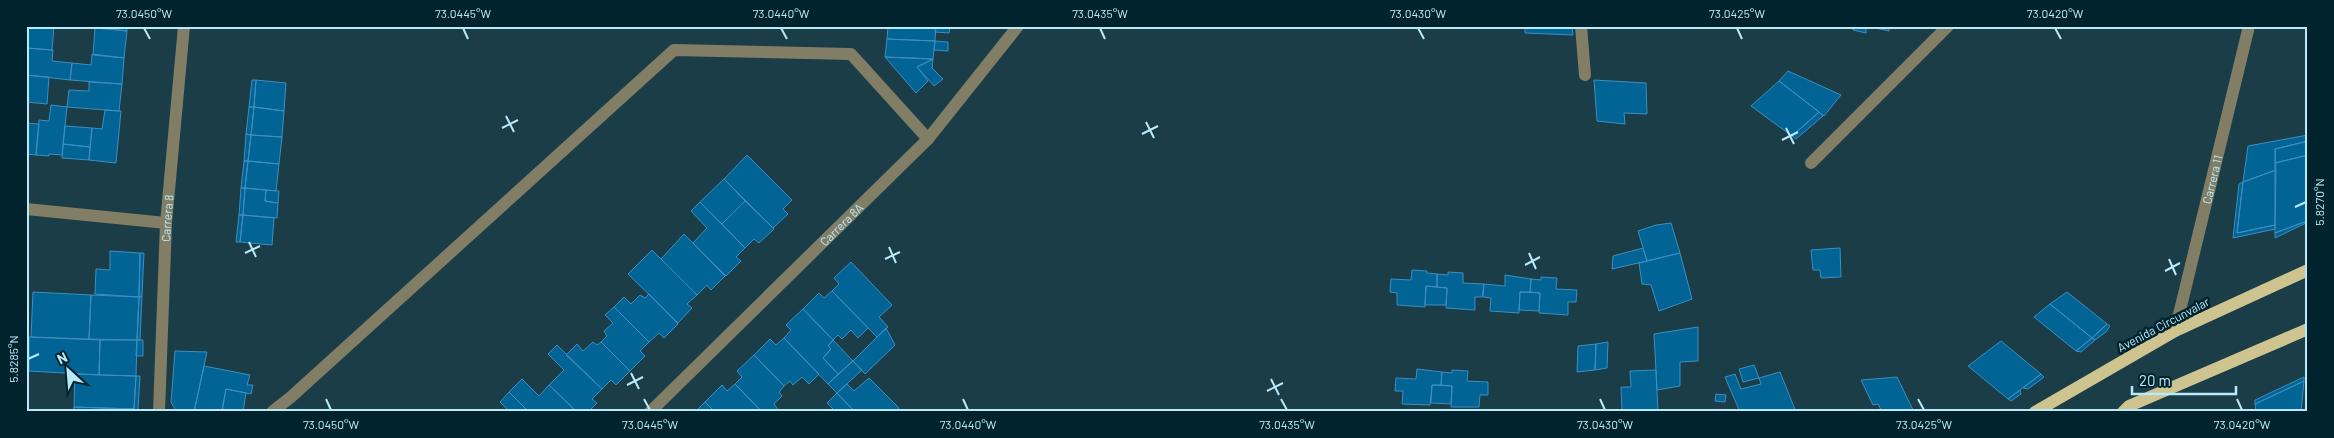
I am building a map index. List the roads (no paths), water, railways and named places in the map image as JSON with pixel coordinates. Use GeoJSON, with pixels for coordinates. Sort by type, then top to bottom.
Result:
{"type":"FeatureCollection","features":[{"type":"Feature","properties":{"kind":"main road","name":"Avenida Circunvalar"},"geometry":{"type":"LineString","coordinates":[[2034,412],[2175,331],[2308,270]]}},
{"type":"Feature","properties":{"kind":"main road"},"geometry":{"type":"LineString","coordinates":[[2123,412],[2130,406],[2308,330]]}},
{"type":"Feature","properties":{"kind":"street","name":"Carrera 8"},"geometry":{"type":"LineString","coordinates":[[160,412],[166,223],[184,26]]}},
{"type":"Feature","properties":{"kind":"street","name":"Carrera 8A"},"geometry":{"type":"LineString","coordinates":[[650,412],[928,139],[1018,26]]}},
{"type":"Feature","properties":{"kind":"street"},"geometry":{"type":"LineString","coordinates":[[1581,26],[1585,75]]}},
{"type":"Feature","properties":{"kind":"street"},"geometry":{"type":"LineString","coordinates":[[1811,163],[1948,26]]}},
{"type":"Feature","properties":{"kind":"street","name":"Carrera 11"},"geometry":{"type":"LineString","coordinates":[[2175,331],[2249,26]]}},
{"type":"Feature","properties":{"kind":"street"},"geometry":{"type":"LineString","coordinates":[[272,412],[291,397],[674,50],[851,54],[928,139]]}},
{"type":"Feature","properties":{"kind":"street"},"geometry":{"type":"LineString","coordinates":[[26,210],[166,223]]}}]}
